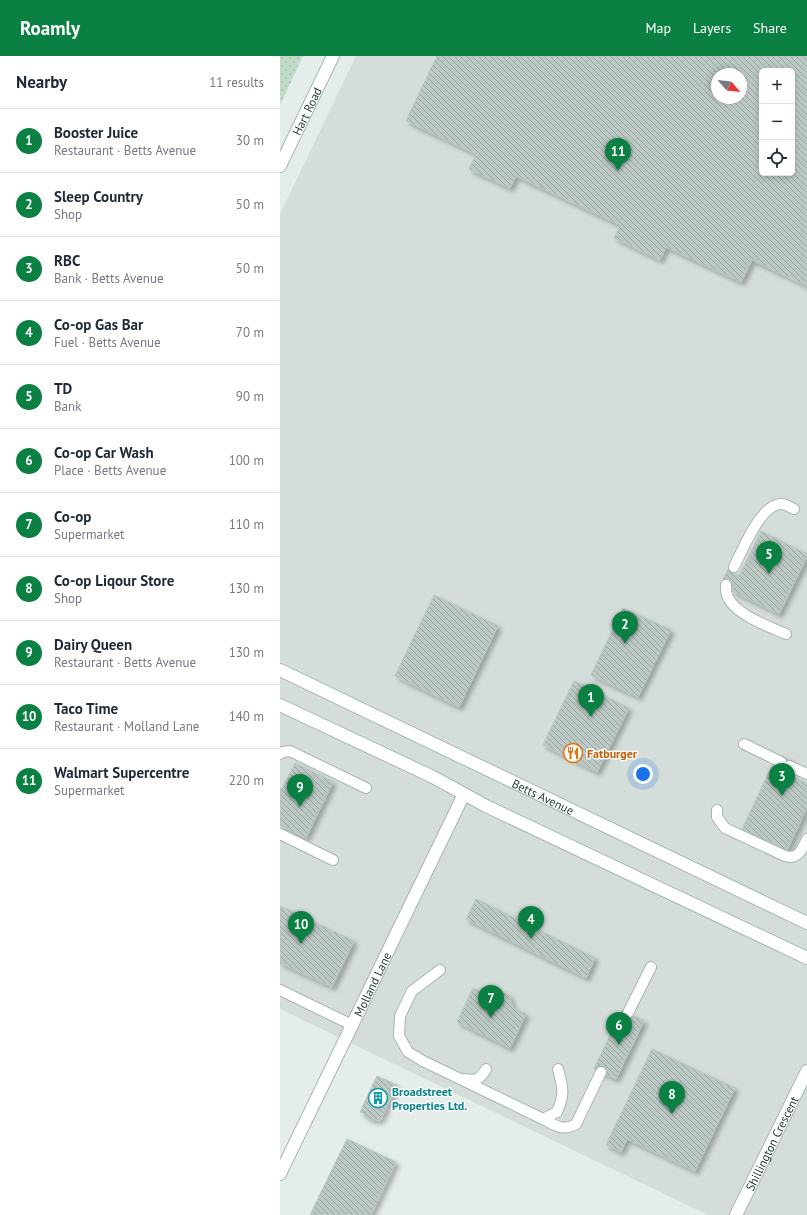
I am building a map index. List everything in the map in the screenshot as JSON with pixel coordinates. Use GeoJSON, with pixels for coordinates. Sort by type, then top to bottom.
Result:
{"type":"FeatureCollection","features":[{"type":"Feature","properties":{"kind":"main road","name":"Hart Road"},"geometry":{"type":"LineString","coordinates":[[280,166],[332,56]]}},
{"type":"Feature","properties":{"kind":"main road","name":"Betts Avenue"},"geometry":{"type":"LineString","coordinates":[[280,670],[807,923]]}},
{"type":"Feature","properties":{"kind":"main road"},"geometry":{"type":"LineString","coordinates":[[280,705],[807,958]]}},
{"type":"Feature","properties":{"kind":"main road","name":"Molland Lane"},"geometry":{"type":"LineString","coordinates":[[280,1174],[464,794]]}},
{"type":"Feature","properties":{"kind":"main road","name":"Shillington Crescent"},"geometry":{"type":"LineString","coordinates":[[736,1215],[807,1071]]}},
{"type":"Feature","properties":{"kind":"lane"},"geometry":{"type":"LineString","coordinates":[[734,567],[755,526],[764,513],[775,505],[784,504],[794,509]]}},
{"type":"Feature","properties":{"kind":"lane"},"geometry":{"type":"LineString","coordinates":[[726,586],[727,596],[738,609],[747,616],[786,634]]}},
{"type":"Feature","properties":{"kind":"lane"},"geometry":{"type":"LineString","coordinates":[[744,744],[807,774]]}},
{"type":"Feature","properties":{"kind":"lane"},"geometry":{"type":"LineString","coordinates":[[280,754],[282,752],[290,751],[366,788]]}},
{"type":"Feature","properties":{"kind":"lane"},"geometry":{"type":"LineString","coordinates":[[716,810],[717,818],[725,828],[785,856],[795,857],[799,855],[807,839]]}},
{"type":"Feature","properties":{"kind":"lane"},"geometry":{"type":"LineString","coordinates":[[280,834],[333,860]]}},
{"type":"Feature","properties":{"kind":"lane"},"geometry":{"type":"LineString","coordinates":[[628,1014],[651,967]]}},
{"type":"Feature","properties":{"kind":"lane"},"geometry":{"type":"LineString","coordinates":[[440,970],[412,991],[400,1016],[399,1036],[408,1052],[423,1061],[562,1128],[570,1127],[576,1124],[601,1072]]}},
{"type":"Feature","properties":{"kind":"lane"},"geometry":{"type":"LineString","coordinates":[[280,990],[352,1025]]}},
{"type":"Feature","properties":{"kind":"lane"},"geometry":{"type":"LineString","coordinates":[[460,1079],[474,1080],[482,1076],[486,1069]]}},
{"type":"Feature","properties":{"kind":"lane"},"geometry":{"type":"LineString","coordinates":[[543,1119],[557,1112],[562,1098],[562,1085],[558,1069]]}},
{"type":"Feature","properties":{"kind":"shaded area"},"geometry":{"type":"Polygon","coordinates":[[[356,56],[807,56],[807,1215],[708,1215],[280,1009],[280,214],[356,56]]]}},
{"type":"Feature","properties":{"kind":"green space"},"geometry":{"type":"Polygon","coordinates":[[[280,56],[303,56],[280,105],[280,56]]]}},
{"type":"Feature","properties":{"kind":"building"},"geometry":{"type":"Polygon","coordinates":[[[437,56],[807,56],[807,286],[752,260],[741,282],[666,247],[660,260],[614,238],[620,225],[516,176],[510,188],[469,169],[476,154],[406,121],[437,56]]]}},
{"type":"Feature","properties":{"kind":"building"},"geometry":{"type":"Polygon","coordinates":[[[761,531],[807,554],[807,557],[779,614],[732,591],[735,585],[723,579],[728,570],[739,576],[761,531]]]}},
{"type":"Feature","properties":{"kind":"building"},"geometry":{"type":"Polygon","coordinates":[[[434,595],[498,626],[459,707],[395,676],[434,595]]]}},
{"type":"Feature","properties":{"kind":"building"},"geometry":{"type":"Polygon","coordinates":[[[623,608],[671,630],[638,697],[591,675],[623,608]]]}},
{"type":"Feature","properties":{"kind":"building"},"geometry":{"type":"Polygon","coordinates":[[[574,681],[629,708],[597,772],[543,745],[574,681]]]}},
{"type":"Feature","properties":{"kind":"building"},"geometry":{"type":"Polygon","coordinates":[[[783,756],[792,761],[786,773],[807,784],[807,808],[787,850],[742,829],[772,766],[777,769],[783,756]]]}},
{"type":"Feature","properties":{"kind":"building"},"geometry":{"type":"Polygon","coordinates":[[[295,763],[333,782],[306,838],[280,825],[280,788],[282,789],[295,763]]]}},
{"type":"Feature","properties":{"kind":"building"},"geometry":{"type":"Polygon","coordinates":[[[476,899],[595,958],[586,978],[466,919],[476,899]]]}},
{"type":"Feature","properties":{"kind":"building"},"geometry":{"type":"Polygon","coordinates":[[[280,906],[354,941],[332,987],[280,963],[280,906]]]}},
{"type":"Feature","properties":{"kind":"building"},"geometry":{"type":"Polygon","coordinates":[[[473,988],[485,994],[498,990],[509,995],[513,1008],[526,1014],[510,1048],[457,1022],[473,988]]]}},
{"type":"Feature","properties":{"kind":"building"},"geometry":{"type":"Polygon","coordinates":[[[622,1010],[644,1021],[616,1079],[594,1069],[622,1010]]]}},
{"type":"Feature","properties":{"kind":"building"},"geometry":{"type":"Polygon","coordinates":[[[652,1049],[735,1088],[695,1171],[627,1139],[621,1152],[606,1145],[652,1049]]]}},
{"type":"Feature","properties":{"kind":"building","name":"Broadstreet Properties Ltd."},"geometry":{"type":"Polygon","coordinates":[[[377,1076],[397,1085],[380,1121],[375,1119],[374,1121],[364,1116],[365,1114],[360,1112],[377,1076]]]}},
{"type":"Feature","properties":{"kind":"building"},"geometry":{"type":"Polygon","coordinates":[[[347,1139],[396,1162],[371,1215],[310,1215],[347,1139]]]}},
{"type":"Feature","properties":{"kind":"place","name":"Walmart Supercentre"},"geometry":{"type":"Point","coordinates":[618,171]}},
{"type":"Feature","properties":{"kind":"place","name":"TD"},"geometry":{"type":"Point","coordinates":[769,574]}},
{"type":"Feature","properties":{"kind":"place","name":"Sleep Country"},"geometry":{"type":"Point","coordinates":[625,644]}},
{"type":"Feature","properties":{"kind":"place","name":"Booster Juice"},"geometry":{"type":"Point","coordinates":[591,717]}},
{"type":"Feature","properties":{"kind":"place","name":"Fatburger"},"geometry":{"type":"Point","coordinates":[573,753]}},
{"type":"Feature","properties":{"kind":"place","name":"RBC"},"geometry":{"type":"Point","coordinates":[782,796]}},
{"type":"Feature","properties":{"kind":"place","name":"Dairy Queen"},"geometry":{"type":"Point","coordinates":[300,807]}},
{"type":"Feature","properties":{"kind":"place","name":"Co-op Gas Bar"},"geometry":{"type":"Point","coordinates":[531,939]}},
{"type":"Feature","properties":{"kind":"place","name":"Taco Time"},"geometry":{"type":"Point","coordinates":[301,944]}},
{"type":"Feature","properties":{"kind":"place","name":"Co-op"},"geometry":{"type":"Point","coordinates":[491,1018]}},
{"type":"Feature","properties":{"kind":"place","name":"Co-op Car Wash"},"geometry":{"type":"Point","coordinates":[619,1045]}},
{"type":"Feature","properties":{"kind":"place","name":"Broadstreet Properties Ltd."},"geometry":{"type":"Point","coordinates":[378,1098]}},
{"type":"Feature","properties":{"kind":"place","name":"Co-op Liqour Store"},"geometry":{"type":"Point","coordinates":[672,1114]}}]}
